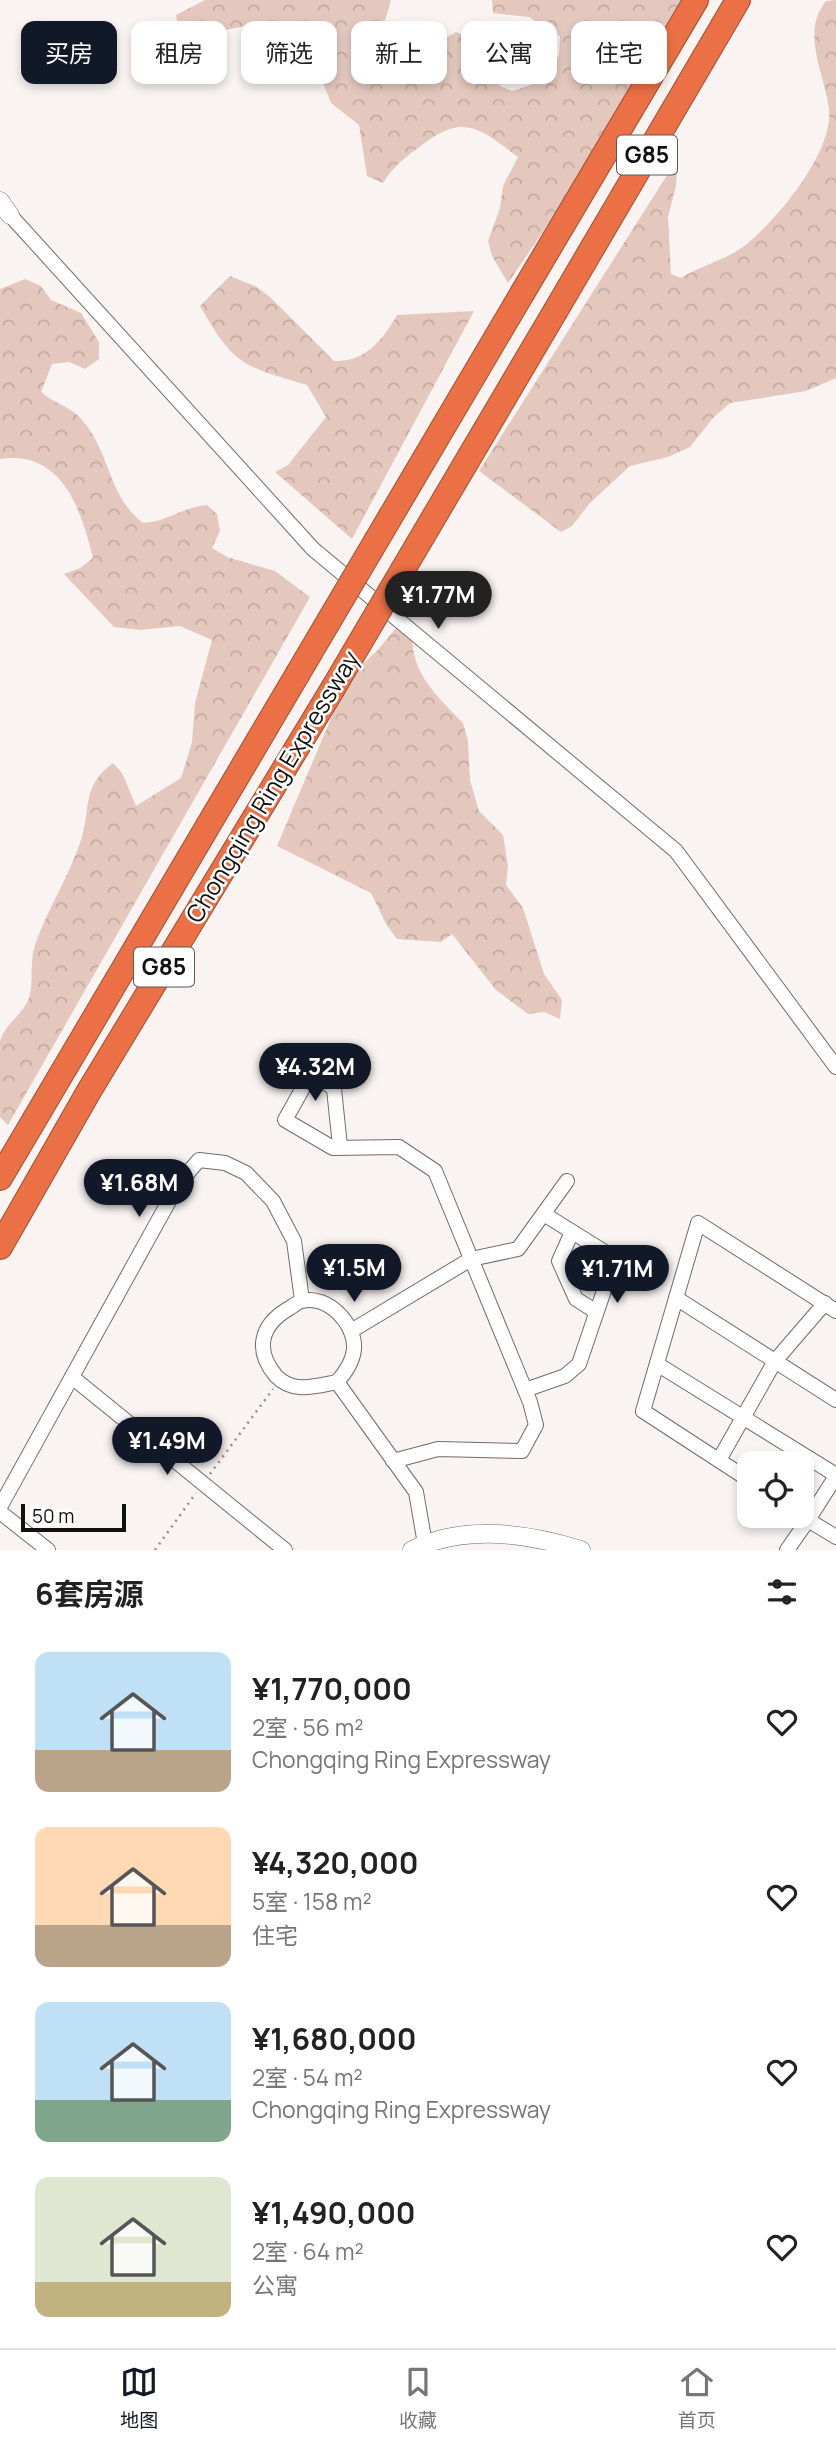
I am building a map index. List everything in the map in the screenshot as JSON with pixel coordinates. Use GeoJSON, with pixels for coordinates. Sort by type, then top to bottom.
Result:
{"type":"FeatureCollection","features":[{"type":"Feature","properties":{"kind":"highway","name":"Chongqing Ring Expressway"},"geometry":{"type":"LineString","coordinates":[[0,1178],[696,0]]}},
{"type":"Feature","properties":{"kind":"highway","name":"Chongqing Ring Expressway"},"geometry":{"type":"LineString","coordinates":[[0,1247],[89,1091],[332,690],[738,0]]}},
{"type":"Feature","properties":{"kind":"street"},"geometry":{"type":"LineString","coordinates":[[5,208],[313,549],[676,851],[836,1068]]}},
{"type":"Feature","properties":{"kind":"street"},"geometry":{"type":"LineString","coordinates":[[340,1146],[334,1089],[320,1078],[309,1077],[285,1120],[333,1147],[399,1147],[435,1171],[525,1390],[536,1425],[522,1451],[438,1449],[393,1461]]}},
{"type":"Feature","properties":{"kind":"street"},"geometry":{"type":"LineString","coordinates":[[0,1507],[179,1183],[199,1160],[225,1163],[246,1173],[272,1201],[294,1241],[302,1300]]}},
{"type":"Feature","properties":{"kind":"street"},"geometry":{"type":"LineString","coordinates":[[351,1331],[471,1259],[518,1249],[567,1181]]}},
{"type":"Feature","properties":{"kind":"street"},"geometry":{"type":"LineString","coordinates":[[525,1390],[565,1376],[579,1364],[612,1267],[611,1256],[547,1216]]}},
{"type":"Feature","properties":{"kind":"street"},"geometry":{"type":"LineString","coordinates":[[719,1460],[775,1362],[830,1307],[698,1223],[643,1411],[737,1472]]}},
{"type":"Feature","properties":{"kind":"street"},"geometry":{"type":"LineString","coordinates":[[572,1232],[559,1261],[576,1299],[595,1311]]}},
{"type":"Feature","properties":{"kind":"street"},"geometry":{"type":"LineString","coordinates":[[676,1298],[836,1400]]}},
{"type":"Feature","properties":{"kind":"street"},"geometry":{"type":"LineString","coordinates":[[302,1300],[324,1302],[341,1316],[351,1331],[354,1349],[347,1370],[337,1382],[309,1389],[279,1379],[265,1359],[262,1340],[270,1321],[302,1300]]}},
{"type":"Feature","properties":{"kind":"street"},"geometry":{"type":"LineString","coordinates":[[657,1364],[836,1475],[814,1505]]}},
{"type":"Feature","properties":{"kind":"street"},"geometry":{"type":"LineString","coordinates":[[72,1377],[285,1550]]}},
{"type":"Feature","properties":{"kind":"street"},"geometry":{"type":"LineString","coordinates":[[337,1382],[416,1492],[419,1547],[459,1536],[516,1535],[580,1550]]}},
{"type":"Feature","properties":{"kind":"street"},"geometry":{"type":"LineString","coordinates":[[0,1512],[48,1550]]}},
{"type":"Feature","properties":{"kind":"street"},"geometry":{"type":"LineString","coordinates":[[814,1524],[836,1537]]}},
{"type":"Feature","properties":{"kind":"street"},"geometry":{"type":"LineString","coordinates":[[787,1550],[799,1528]]}},
{"type":"Feature","properties":{"kind":"path"},"geometry":{"type":"LineString","coordinates":[[209,1475],[279,1379]]}},
{"type":"Feature","properties":{"kind":"path"},"geometry":{"type":"LineString","coordinates":[[155,1550],[202,1486]]}},
{"type":"Feature","properties":{"kind":"green space"},"geometry":{"type":"Polygon","coordinates":[[[205,0],[391,0],[385,21],[351,21],[351,84],[447,84],[447,37],[456,32],[461,34],[461,84],[499,84],[512,91],[534,84],[557,84],[560,36],[557,34],[557,21],[536,21],[529,17],[493,13],[492,0],[687,0],[667,35],[667,21],[571,21],[571,84],[639,84],[618,122],[508,283],[492,256],[488,241],[500,208],[503,186],[518,157],[482,132],[461,127],[449,129],[422,145],[396,166],[383,183],[367,176],[359,125],[331,103],[323,84],[337,84],[337,21],[241,21],[241,27],[227,30],[227,21],[177,21],[176,15],[205,0]]]}},
{"type":"Feature","properties":{"kind":"green space"},"geometry":{"type":"Polygon","coordinates":[[[836,0],[836,378],[806,391],[730,403],[713,418],[690,447],[668,457],[630,466],[590,503],[572,526],[561,532],[479,471],[678,158],[676,186],[668,217],[671,274],[681,278],[741,249],[788,201],[813,163],[823,144],[828,126],[827,96],[814,40],[818,13],[826,1],[836,0]]]}},
{"type":"Feature","properties":{"kind":"green space"},"geometry":{"type":"Polygon","coordinates":[[[230,276],[257,287],[271,298],[334,361],[364,354],[379,341],[397,315],[474,311],[352,539],[275,472],[288,465],[326,417],[307,385],[268,373],[242,361],[222,341],[200,306],[230,276]]]}},
{"type":"Feature","properties":{"kind":"green space"},"geometry":{"type":"Polygon","coordinates":[[[25,279],[41,286],[51,300],[81,313],[99,342],[99,359],[85,369],[69,362],[52,364],[41,392],[82,420],[99,446],[122,500],[131,512],[143,523],[207,505],[217,514],[220,531],[212,548],[227,557],[275,571],[310,597],[8,1125],[0,1117],[0,1042],[5,1030],[29,998],[35,945],[80,843],[91,790],[113,763],[122,773],[136,806],[181,778],[192,742],[195,703],[212,640],[180,626],[140,630],[114,627],[64,574],[80,568],[93,558],[75,503],[65,487],[54,473],[39,464],[21,459],[0,459],[0,289],[25,279]]]}},
{"type":"Feature","properties":{"kind":"green space"},"geometry":{"type":"Polygon","coordinates":[[[413,624],[414,655],[425,680],[463,723],[468,741],[470,780],[479,811],[503,835],[508,866],[506,885],[523,908],[544,974],[562,1000],[560,1019],[544,1012],[528,1014],[496,990],[452,934],[441,942],[397,939],[386,924],[371,893],[277,846],[349,676],[376,652],[397,627],[413,624]]]}}]}
